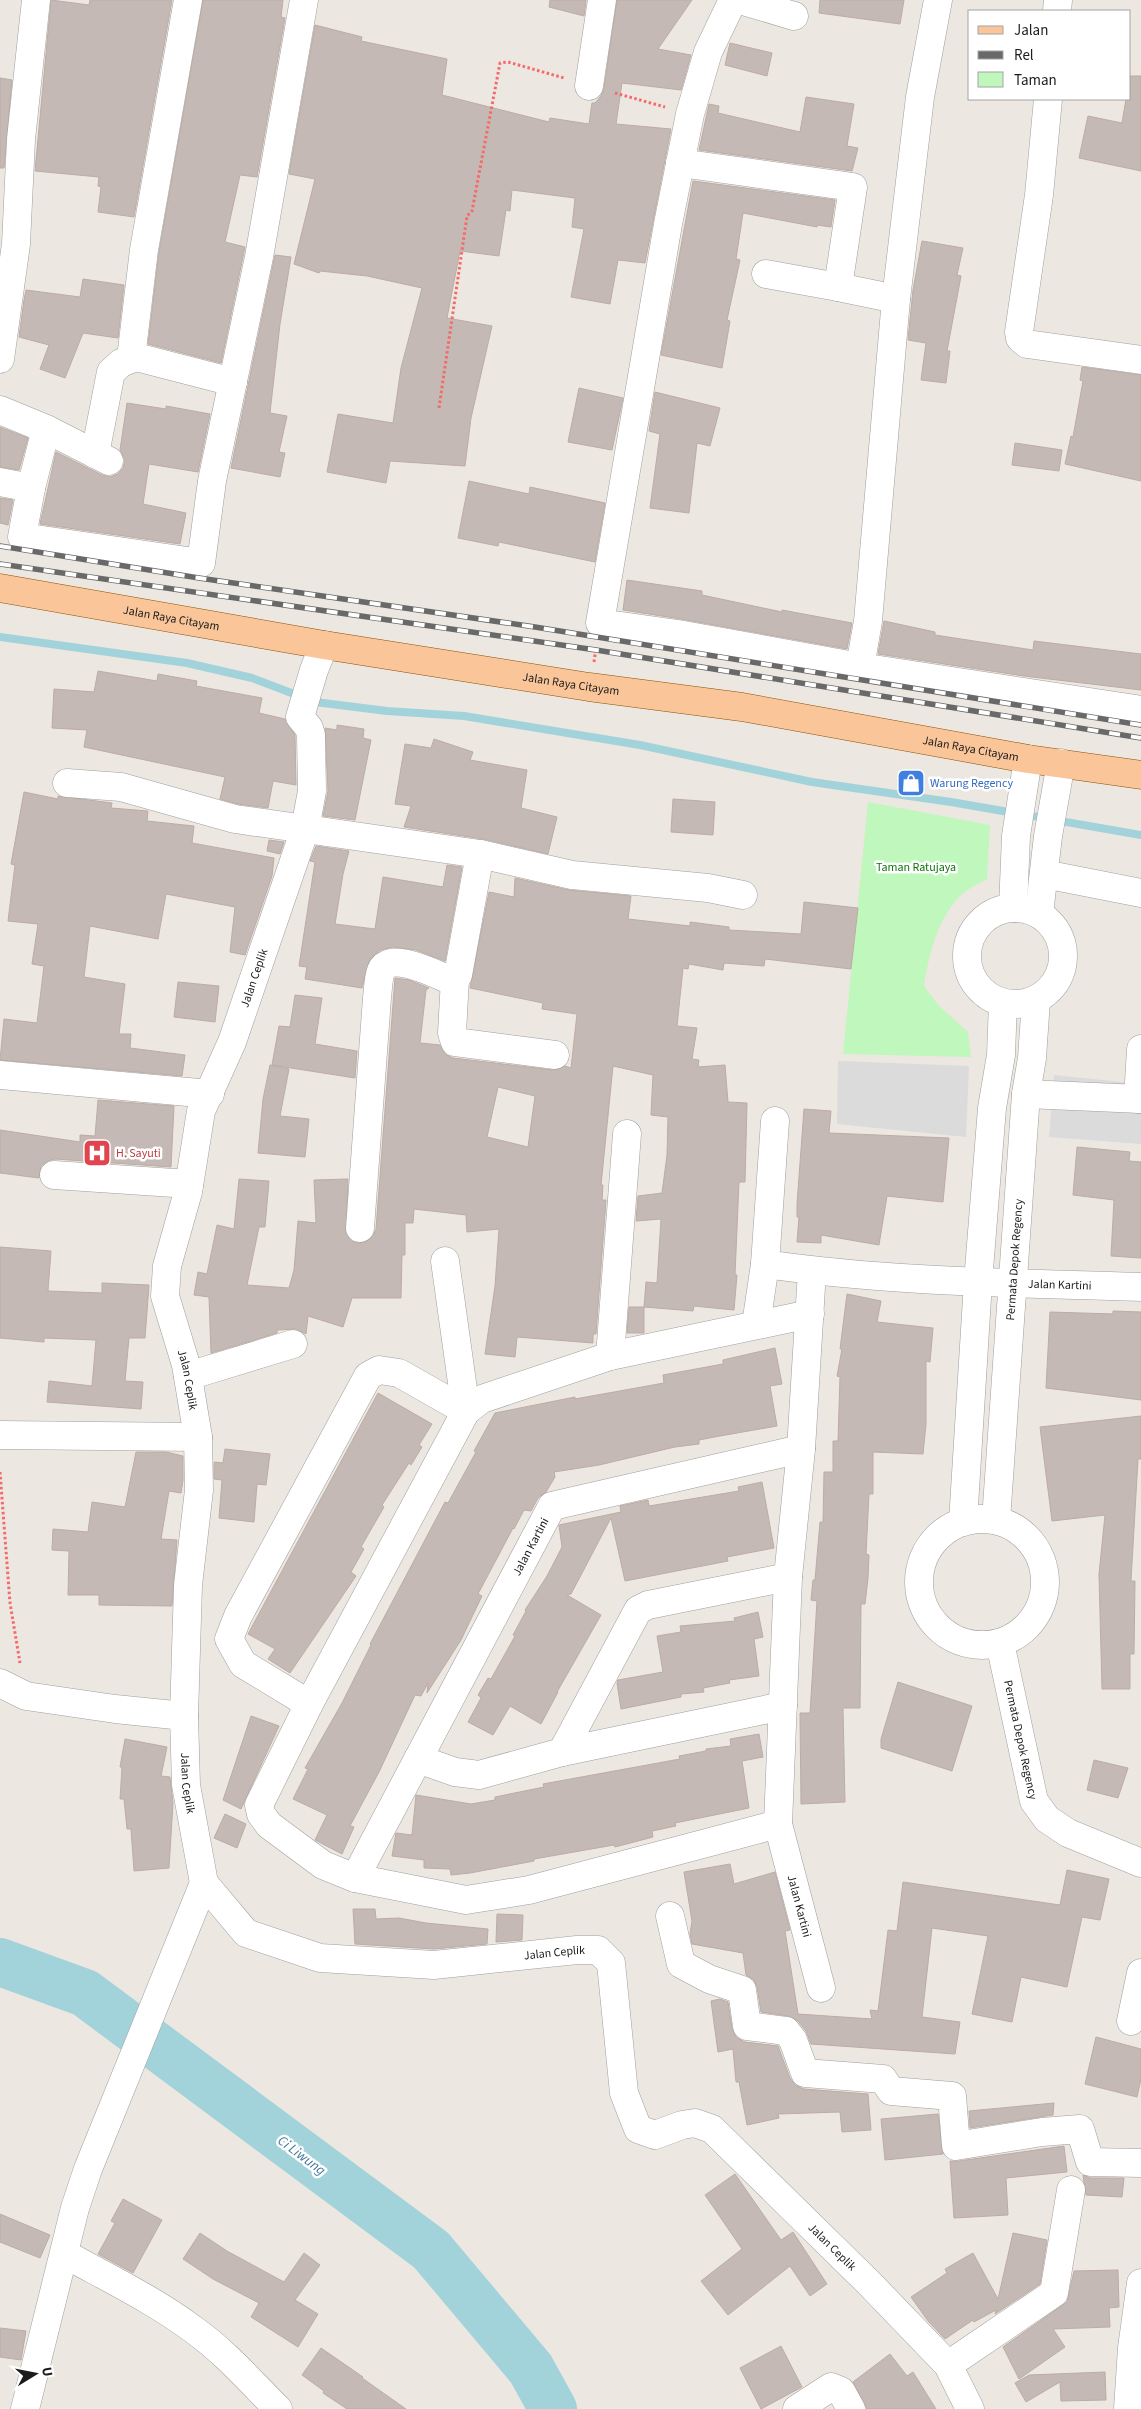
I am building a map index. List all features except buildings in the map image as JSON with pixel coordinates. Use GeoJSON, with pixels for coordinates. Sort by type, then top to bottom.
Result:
{"type":"FeatureCollection","features":[{"type":"Feature","properties":{"kind":"main road","name":"Jalan Raya Citayam"},"geometry":{"type":"LineString","coordinates":[[0,588],[319,658],[589,687],[742,707],[1025,772],[1061,763],[1141,775]]}},
{"type":"Feature","properties":{"kind":"street"},"geometry":{"type":"LineString","coordinates":[[0,359],[16,244],[10,138],[36,0]]}},
{"type":"Feature","properties":{"kind":"street"},"geometry":{"type":"LineString","coordinates":[[136,357],[131,343],[144,250],[188,0]]}},
{"type":"Feature","properties":{"kind":"street"},"geometry":{"type":"LineString","coordinates":[[46,429],[31,488],[22,537],[201,563],[212,482],[259,257],[304,0]]}},
{"type":"Feature","properties":{"kind":"street"},"geometry":{"type":"LineString","coordinates":[[589,86],[602,0]]}},
{"type":"Feature","properties":{"kind":"street"},"geometry":{"type":"LineString","coordinates":[[734,0],[708,52],[690,114],[668,224],[600,623],[678,634],[860,667],[1141,710]]}},
{"type":"Feature","properties":{"kind":"street"},"geometry":{"type":"LineString","coordinates":[[740,0],[794,16]]}},
{"type":"Feature","properties":{"kind":"street"},"geometry":{"type":"LineString","coordinates":[[860,667],[869,611],[896,299],[920,97],[938,0]]}},
{"type":"Feature","properties":{"kind":"street"},"geometry":{"type":"LineString","coordinates":[[1048,100],[1039,195],[1020,338],[1027,344],[1141,360]]}},
{"type":"Feature","properties":{"kind":"street"},"geometry":{"type":"LineString","coordinates":[[680,163],[853,187],[838,287]]}},
{"type":"Feature","properties":{"kind":"street"},"geometry":{"type":"LineString","coordinates":[[766,274],[896,299]]}},
{"type":"Feature","properties":{"kind":"street"},"geometry":{"type":"LineString","coordinates":[[0,410],[46,429],[102,458],[111,372],[121,363],[136,357],[233,382]]}},
{"type":"Feature","properties":{"kind":"street"},"geometry":{"type":"LineString","coordinates":[[0,482],[31,488]]}},
{"type":"Feature","properties":{"kind":"street","name":"Jalan Ceplik"},"geometry":{"type":"LineString","coordinates":[[319,658],[300,717],[309,728],[311,736],[312,791],[305,829],[232,1042],[201,1111],[189,1184],[166,1266],[165,1296],[188,1376],[198,1437],[199,1490],[188,1585],[184,1716],[186,1785],[204,1883],[246,1933],[320,1958],[434,1965],[577,1950],[598,1950],[611,1963],[624,2093],[638,2129],[655,2135],[695,2123],[712,2129],[870,2284],[948,2366],[970,2409]]}},
{"type":"Feature","properties":{"kind":"street"},"geometry":{"type":"LineString","coordinates":[[1040,914],[1048,836],[1061,763]]}},
{"type":"Feature","properties":{"kind":"street"},"geometry":{"type":"LineString","coordinates":[[1012,908],[1016,836],[1025,772]]}},
{"type":"Feature","properties":{"kind":"street"},"geometry":{"type":"LineString","coordinates":[[67,783],[121,787],[235,819],[480,854],[572,875],[708,888],[743,895]]}},
{"type":"Feature","properties":{"kind":"street"},"geometry":{"type":"LineString","coordinates":[[480,854],[458,975],[455,979],[452,1034],[455,1042],[555,1055]]}},
{"type":"Feature","properties":{"kind":"street"},"geometry":{"type":"LineString","coordinates":[[1044,874],[1141,893]]}},
{"type":"Feature","properties":{"kind":"street"},"geometry":{"type":"LineString","coordinates":[[1012,908],[1026,909],[1040,914],[1051,924],[1059,936],[1063,950],[1063,966],[1058,979],[1049,991],[1036,1000],[1020,1004],[1003,1003],[989,997],[977,987],[970,974],[967,959],[968,943],[974,929],[985,918],[998,910],[1012,908]]}},
{"type":"Feature","properties":{"kind":"street"},"geometry":{"type":"LineString","coordinates":[[360,1228],[377,998],[381,970],[387,963],[397,961],[450,980],[455,979]]}},
{"type":"Feature","properties":{"kind":"street","name":"Permata Depok Regency"},"geometry":{"type":"LineString","coordinates":[[996,1520],[1026,1094],[1032,1058],[1036,1000]]}},
{"type":"Feature","properties":{"kind":"street"},"geometry":{"type":"LineString","coordinates":[[963,1522],[978,1282],[992,1108],[1001,1056],[1003,1003]]}},
{"type":"Feature","properties":{"kind":"street"},"geometry":{"type":"LineString","coordinates":[[1026,1094],[1139,1099],[1141,1049]]}},
{"type":"Feature","properties":{"kind":"street"},"geometry":{"type":"LineString","coordinates":[[0,1075],[210,1094]]}},
{"type":"Feature","properties":{"kind":"street"},"geometry":{"type":"LineString","coordinates":[[756,1325],[765,1264],[775,1121]]}},
{"type":"Feature","properties":{"kind":"street"},"geometry":{"type":"LineString","coordinates":[[610,1356],[627,1134]]}},
{"type":"Feature","properties":{"kind":"street"},"geometry":{"type":"LineString","coordinates":[[54,1175],[189,1184]]}},
{"type":"Feature","properties":{"kind":"street"},"geometry":{"type":"LineString","coordinates":[[445,1261],[466,1411]]}},
{"type":"Feature","properties":{"kind":"street"},"geometry":{"type":"LineString","coordinates":[[765,1264],[812,1271]]}},
{"type":"Feature","properties":{"kind":"street","name":"Jalan Kartini"},"geometry":{"type":"LineString","coordinates":[[820,1988],[778,1824],[788,1577],[801,1448],[812,1271],[978,1282],[1141,1287]]}},
{"type":"Feature","properties":{"kind":"street"},"geometry":{"type":"LineString","coordinates":[[778,1824],[529,1890],[466,1900],[355,1878],[323,1866],[269,1825],[261,1814],[259,1805],[309,1704],[466,1411],[482,1399],[610,1356],[810,1314]]}},
{"type":"Feature","properties":{"kind":"street"},"geometry":{"type":"LineString","coordinates":[[188,1376],[293,1344]]}},
{"type":"Feature","properties":{"kind":"street"},"geometry":{"type":"LineString","coordinates":[[309,1704],[244,1664],[229,1640],[238,1616],[368,1376],[379,1370],[399,1373],[466,1411]]}},
{"type":"Feature","properties":{"kind":"street"},"geometry":{"type":"LineString","coordinates":[[0,1435],[198,1437]]}},
{"type":"Feature","properties":{"kind":"street","name":"Jalan Kartini"},"geometry":{"type":"LineString","coordinates":[[355,1878],[552,1506],[801,1448]]}},
{"type":"Feature","properties":{"kind":"street"},"geometry":{"type":"LineString","coordinates":[[975,1519],[996,1520],[1015,1528],[1031,1541],[1041,1559],[1046,1580],[1042,1601],[1033,1619],[1019,1634],[1000,1643],[979,1645],[959,1641],[947,1634],[928,1614],[920,1594],[920,1574],[926,1553],[938,1537],[955,1525],[963,1522],[975,1519]]}},
{"type":"Feature","properties":{"kind":"street"},"geometry":{"type":"LineString","coordinates":[[562,1752],[638,1610],[648,1604],[788,1577]]}},
{"type":"Feature","properties":{"kind":"street","name":"Permata Depok Regency"},"geometry":{"type":"LineString","coordinates":[[1000,1643],[1034,1801],[1047,1818],[1068,1833],[1141,1863]]}},
{"type":"Feature","properties":{"kind":"street"},"geometry":{"type":"LineString","coordinates":[[0,1683],[26,1696],[115,1709],[184,1716]]}},
{"type":"Feature","properties":{"kind":"street"},"geometry":{"type":"LineString","coordinates":[[418,1759],[455,1772],[479,1775],[562,1752],[783,1706]]}},
{"type":"Feature","properties":{"kind":"street"},"geometry":{"type":"LineString","coordinates":[[25,2409],[44,2324],[75,2208],[88,2168],[157,1994],[204,1883]]}},
{"type":"Feature","properties":{"kind":"street"},"geometry":{"type":"LineString","coordinates":[[670,1916],[681,1964],[709,1979],[742,1990],[747,2026],[786,2031],[793,2040],[805,2074],[883,2079],[891,2091],[952,2096],[956,2146],[1042,2132],[1080,2129],[1090,2162],[1141,2164]]}},
{"type":"Feature","properties":{"kind":"street"},"geometry":{"type":"LineString","coordinates":[[1131,2021],[1141,1973]]}},
{"type":"Feature","properties":{"kind":"street"},"geometry":{"type":"LineString","coordinates":[[948,2366],[1054,2294],[1071,2190]]}},
{"type":"Feature","properties":{"kind":"street"},"geometry":{"type":"LineString","coordinates":[[64,2254],[174,2316],[195,2330],[278,2409]]}},
{"type":"Feature","properties":{"kind":"street"},"geometry":{"type":"LineString","coordinates":[[1128,2409],[1137,2279]]}},
{"type":"Feature","properties":{"kind":"street"},"geometry":{"type":"LineString","coordinates":[[797,2409],[831,2387],[841,2391],[851,2409]]}},
{"type":"Feature","properties":{"kind":"path"},"geometry":{"type":"LineString","coordinates":[[439,408],[467,216],[472,211],[500,63],[508,62],[690,114]]}},
{"type":"Feature","properties":{"kind":"path"},"geometry":{"type":"LineString","coordinates":[[0,1472],[10,1603],[26,1696]]}},
{"type":"Feature","properties":{"kind":"green space","name":"Taman Ratujaya"},"geometry":{"type":"Polygon","coordinates":[[[868,802],[990,825],[987,879],[963,893],[945,916],[935,938],[924,986],[939,1006],[968,1032],[971,1057],[843,1054],[868,802]]]}},
{"type":"Feature","properties":{"kind":"shaded area"},"geometry":{"type":"Polygon","coordinates":[[[838,1061],[969,1066],[966,1137],[837,1124],[838,1061]]]}},
{"type":"Feature","properties":{"kind":"shaded area"},"geometry":{"type":"Polygon","coordinates":[[[1054,1075],[1141,1084],[1141,1144],[1049,1137],[1054,1075]]]}},
{"type":"Feature","properties":{"kind":"waterway"},"geometry":{"type":"LineString","coordinates":[[0,637],[187,663],[252,678],[315,702],[387,711],[464,716],[640,745],[812,782],[951,802],[1141,835]]}},
{"type":"Feature","properties":{"kind":"waterway","name":"Ci Liwung"},"geometry":{"type":"LineString","coordinates":[[0,1962],[85,1993],[431,2250],[531,2369],[553,2409]]}},
{"type":"Feature","properties":{"kind":"railway"},"geometry":{"type":"LineString","coordinates":[[0,546],[199,578],[535,627],[1141,725]]}},
{"type":"Feature","properties":{"kind":"railway"},"geometry":{"type":"LineString","coordinates":[[0,564],[596,650],[1141,738]]}},
{"type":"Feature","properties":{"kind":"place","name":"Warung Regency"},"geometry":{"type":"Point","coordinates":[911,783]}},
{"type":"Feature","properties":{"kind":"place","name":"H. Sayuti"},"geometry":{"type":"Point","coordinates":[97,1153]}}]}
